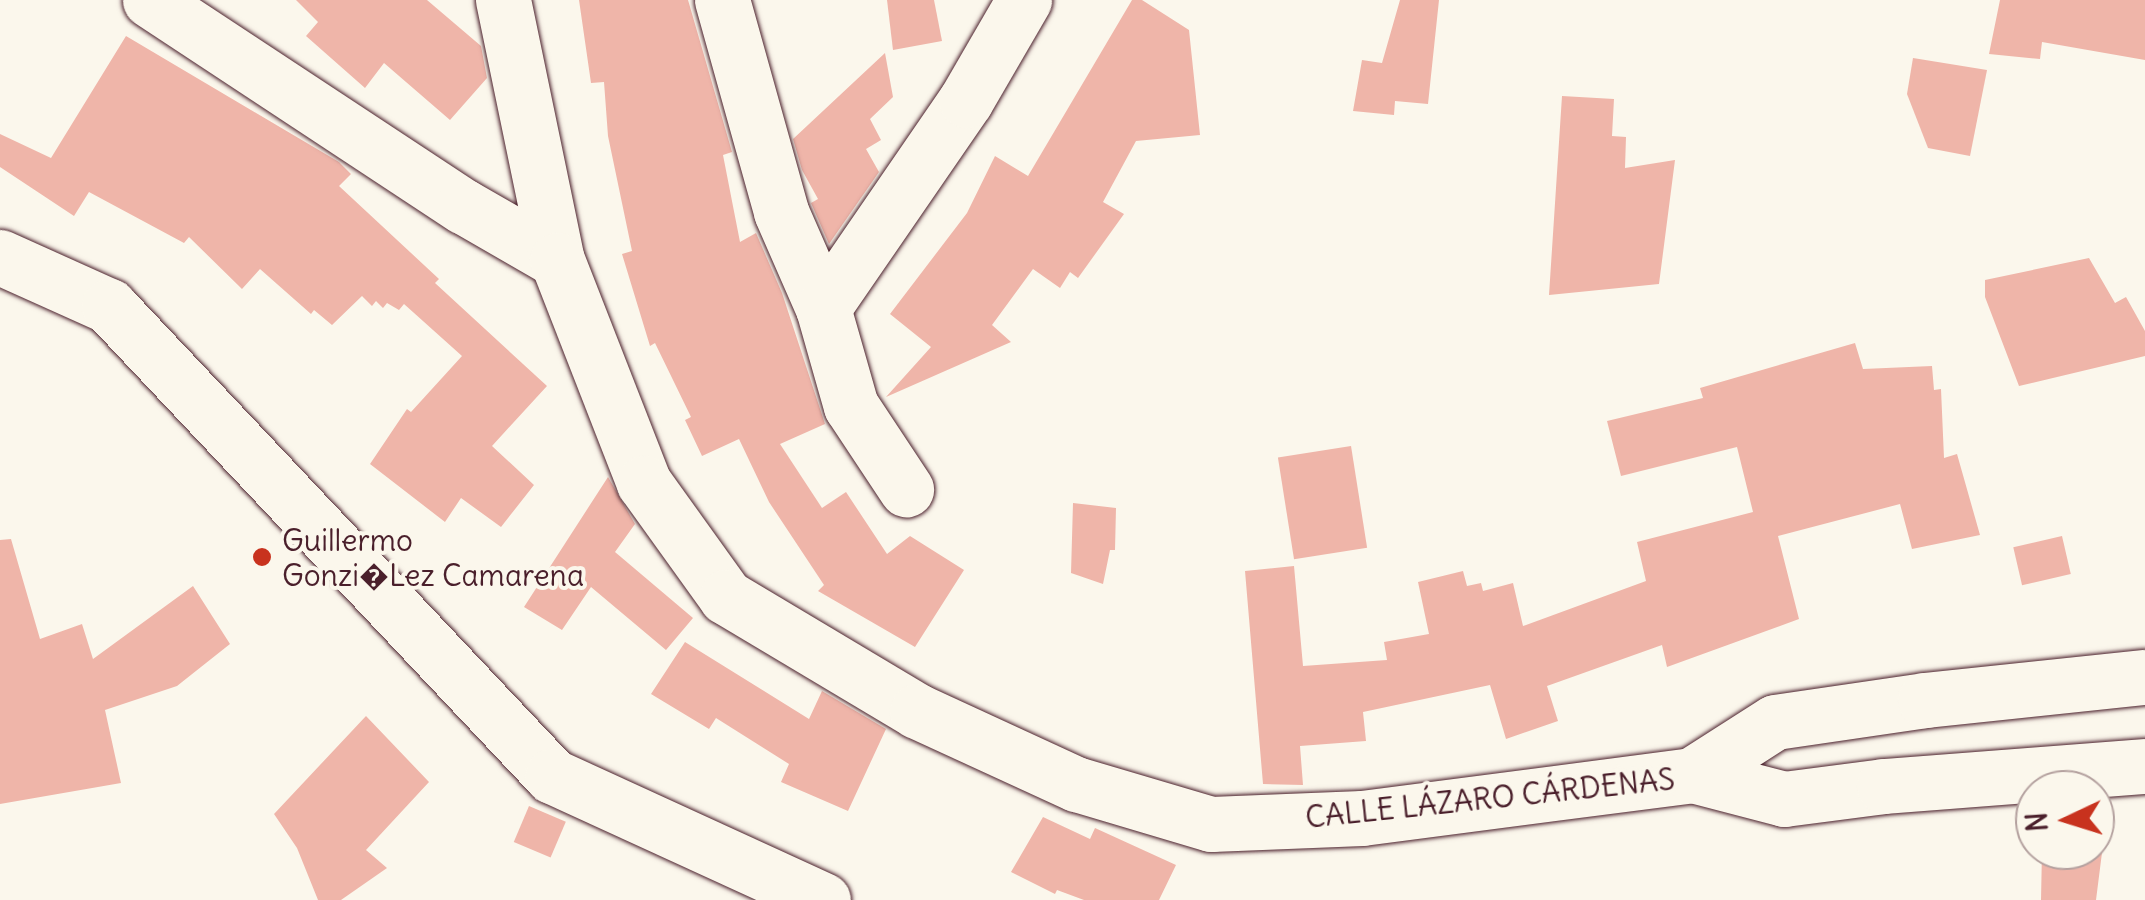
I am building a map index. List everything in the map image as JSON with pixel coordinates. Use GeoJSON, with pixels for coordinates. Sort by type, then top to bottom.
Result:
{"type":"FeatureCollection","features":[{"type":"Feature","properties":{"kind":"street"},"geometry":{"type":"LineString","coordinates":[[150,0],[463,206],[557,260]]}},
{"type":"Feature","properties":{"kind":"street","name":"CALLE LÁZARO CÁRDENAS"},"geometry":{"type":"LineString","coordinates":[[503,0],[557,260],[644,483],[726,596],[917,711],[1076,784],[1211,824],[1362,818],[1692,776],[1784,799],[1884,786],[2145,766]]}},
{"type":"Feature","properties":{"kind":"street"},"geometry":{"type":"LineString","coordinates":[[722,0],[781,212],[824,308],[852,406],[906,488]]}},
{"type":"Feature","properties":{"kind":"street"},"geometry":{"type":"LineString","coordinates":[[824,308],[966,100],[1024,0]]}},
{"type":"Feature","properties":{"kind":"street"},"geometry":{"type":"LineString","coordinates":[[0,257],[109,306],[552,776],[823,900]]}},
{"type":"Feature","properties":{"kind":"street","name":"CALLE LÁZARO CÁRDENAS"},"geometry":{"type":"LineString","coordinates":[[1692,776],[1775,722],[1925,700],[2145,677]]}},
{"type":"Feature","properties":{"kind":"building"},"geometry":{"type":"Polygon","coordinates":[[[296,0],[427,0],[481,46],[487,78],[450,120],[384,63],[365,88],[306,36],[318,22],[296,0]]]}},
{"type":"Feature","properties":{"kind":"building"},"geometry":{"type":"Polygon","coordinates":[[[579,0],[688,0],[732,152],[723,155],[740,242],[756,233],[782,293],[825,424],[780,444],[822,508],[846,492],[887,554],[910,536],[964,570],[915,647],[818,591],[824,585],[769,502],[739,439],[702,456],[685,420],[691,417],[655,343],[650,346],[622,254],[632,251],[608,136],[604,82],[591,83],[579,0]]]}},
{"type":"Feature","properties":{"kind":"building"},"geometry":{"type":"Polygon","coordinates":[[[887,0],[934,0],[942,41],[893,50],[887,0]]]}},
{"type":"Feature","properties":{"kind":"building"},"geometry":{"type":"Polygon","coordinates":[[[1132,0],[1142,0],[1189,30],[1200,135],[1136,141],[1103,202],[1124,214],[1078,278],[1070,272],[1060,288],[1033,269],[992,325],[1011,342],[886,397],[931,347],[890,314],[967,213],[995,156],[1028,176],[1132,0]]]}},
{"type":"Feature","properties":{"kind":"building"},"geometry":{"type":"Polygon","coordinates":[[[1400,0],[1439,0],[1428,104],[1395,101],[1394,115],[1353,111],[1362,60],[1382,63],[1400,0]]]}},
{"type":"Feature","properties":{"kind":"building"},"geometry":{"type":"Polygon","coordinates":[[[2000,0],[2145,0],[2145,60],[2042,42],[2040,59],[1989,54],[2000,0]]]}},
{"type":"Feature","properties":{"kind":"building"},"geometry":{"type":"Polygon","coordinates":[[[126,36],[339,162],[351,174],[339,186],[439,279],[435,283],[547,386],[492,446],[534,485],[501,527],[461,498],[445,522],[370,464],[407,409],[411,412],[462,356],[404,304],[399,310],[387,303],[383,308],[376,301],[372,306],[362,296],[332,325],[314,310],[311,314],[260,269],[242,289],[189,237],[184,243],[89,192],[74,216],[0,167],[0,134],[51,158],[126,36]]]}},
{"type":"Feature","properties":{"kind":"building"},"geometry":{"type":"Polygon","coordinates":[[[885,53],[893,97],[870,119],[881,140],[866,149],[879,172],[829,244],[811,203],[818,199],[802,170],[793,139],[885,53]]]}},
{"type":"Feature","properties":{"kind":"building"},"geometry":{"type":"Polygon","coordinates":[[[1913,58],[1987,70],[1970,156],[1928,148],[1907,94],[1913,58]]]}},
{"type":"Feature","properties":{"kind":"building"},"geometry":{"type":"Polygon","coordinates":[[[1562,96],[1614,99],[1612,136],[1626,137],[1625,168],[1675,160],[1659,284],[1549,295],[1562,96]]]}},
{"type":"Feature","properties":{"kind":"building"},"geometry":{"type":"Polygon","coordinates":[[[2089,258],[2115,303],[2126,297],[2145,331],[2145,356],[2019,386],[1985,297],[1985,280],[2089,258]]]}},
{"type":"Feature","properties":{"kind":"building"},"geometry":{"type":"Polygon","coordinates":[[[1855,343],[1863,369],[1932,366],[1934,390],[1941,389],[1944,458],[1957,454],[1980,535],[1912,549],[1900,504],[1778,536],[1799,619],[1667,667],[1662,645],[1547,686],[1558,721],[1506,739],[1490,685],[1363,712],[1366,741],[1300,746],[1303,785],[1263,784],[1245,571],[1294,566],[1303,666],[1387,660],[1384,642],[1429,634],[1418,582],[1463,571],[1467,586],[1481,583],[1483,591],[1513,583],[1523,626],[1646,581],[1637,542],[1753,512],[1737,447],[1621,476],[1607,421],[1703,398],[1700,388],[1855,343]]]}},
{"type":"Feature","properties":{"kind":"building"},"geometry":{"type":"Polygon","coordinates":[[[1351,446],[1367,548],[1294,559],[1278,458],[1351,446]]]}},
{"type":"Feature","properties":{"kind":"building"},"geometry":{"type":"Polygon","coordinates":[[[608,477],[635,524],[615,552],[693,618],[666,650],[591,587],[562,630],[524,607],[608,477]]]}},
{"type":"Feature","properties":{"kind":"building"},"geometry":{"type":"Polygon","coordinates":[[[1073,503],[1116,508],[1115,550],[1110,550],[1103,584],[1071,573],[1073,503]]]}},
{"type":"Feature","properties":{"kind":"building"},"geometry":{"type":"Polygon","coordinates":[[[2062,536],[2071,574],[2022,585],[2013,547],[2062,536]]]}},
{"type":"Feature","properties":{"kind":"building"},"geometry":{"type":"Polygon","coordinates":[[[11,539],[40,639],[82,624],[93,659],[193,586],[230,644],[177,686],[105,710],[121,783],[0,804],[0,540],[11,539]]]}},
{"type":"Feature","properties":{"kind":"building"},"geometry":{"type":"Polygon","coordinates":[[[685,642],[809,719],[822,691],[886,729],[848,811],[781,782],[789,764],[716,718],[709,729],[651,694],[685,642]]]}},
{"type":"Feature","properties":{"kind":"building"},"geometry":{"type":"Polygon","coordinates":[[[366,716],[429,782],[366,850],[387,868],[341,900],[318,900],[297,848],[274,814],[366,716]]]}},
{"type":"Feature","properties":{"kind":"building"},"geometry":{"type":"Polygon","coordinates":[[[529,806],[566,822],[551,858],[514,842],[529,806]]]}},
{"type":"Feature","properties":{"kind":"building"},"geometry":{"type":"Polygon","coordinates":[[[1043,817],[1090,839],[1095,828],[1176,865],[1159,900],[1084,900],[1057,890],[1055,894],[1011,872],[1043,817]]]}},
{"type":"Feature","properties":{"kind":"building"},"geometry":{"type":"Polygon","coordinates":[[[2042,870],[2100,870],[2096,900],[2041,900],[2042,870]]]}},
{"type":"Feature","properties":{"kind":"place","name":"Guillermo Gonzi�Lez Camarena"},"geometry":{"type":"Point","coordinates":[262,557]}}]}
